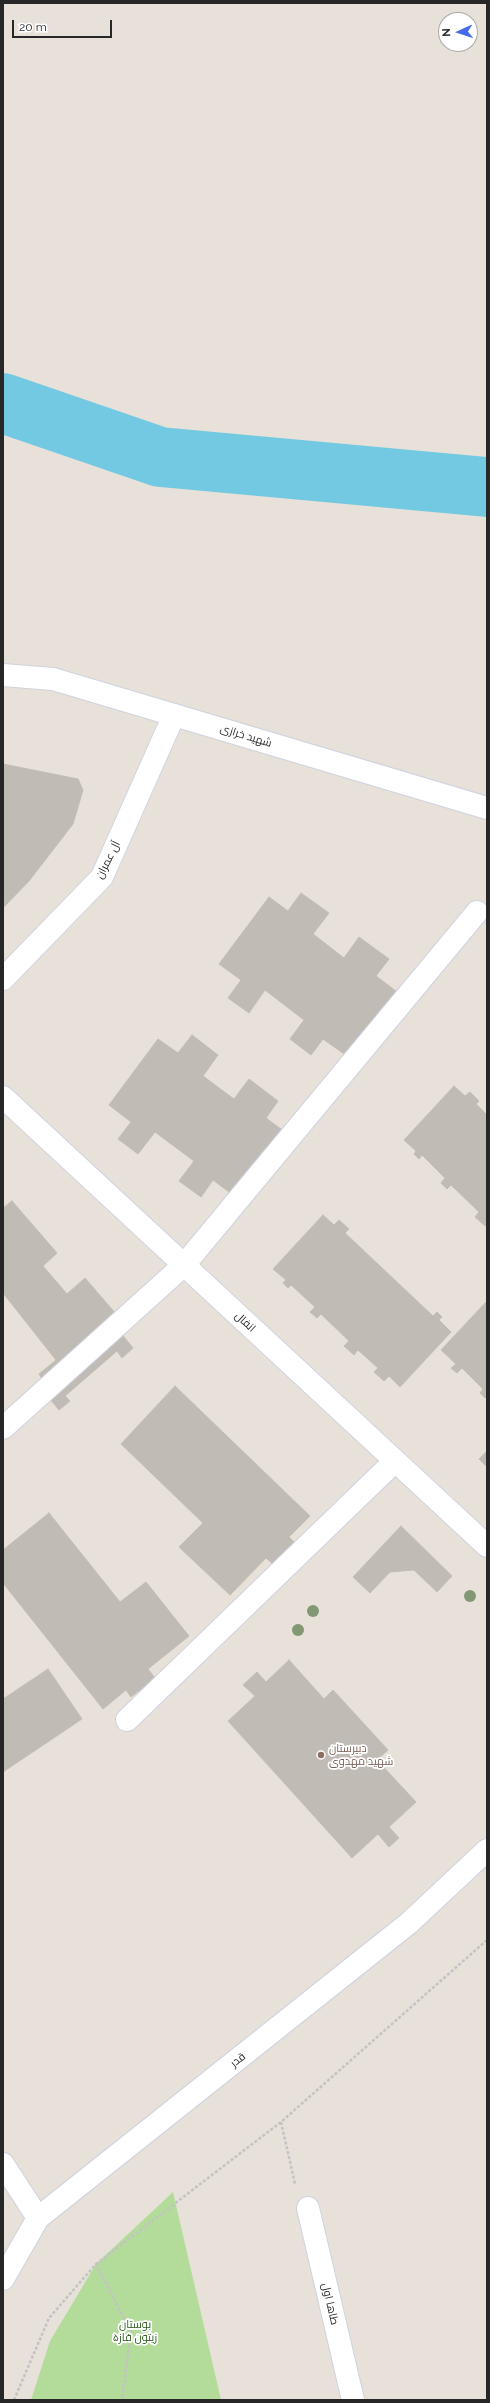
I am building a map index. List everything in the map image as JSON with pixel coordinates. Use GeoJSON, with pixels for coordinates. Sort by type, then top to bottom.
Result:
{"type":"FeatureCollection","features":[{"type":"Feature","properties":{"kind":"street","name":"شهید خرازی"},"geometry":{"type":"LineString","coordinates":[[3,675],[53,680],[487,808]]}},
{"type":"Feature","properties":{"kind":"street","name":"آل عمران"},"geometry":{"type":"LineString","coordinates":[[3,979],[102,877],[174,715]]}},
{"type":"Feature","properties":{"kind":"street"},"geometry":{"type":"LineString","coordinates":[[3,1428],[184,1265],[477,912]]}},
{"type":"Feature","properties":{"kind":"street","name":"انفال"},"geometry":{"type":"LineString","coordinates":[[3,1097],[487,1546]]}},
{"type":"Feature","properties":{"kind":"street"},"geometry":{"type":"LineString","coordinates":[[127,1720],[395,1461]]}},
{"type":"Feature","properties":{"kind":"street","name":"قدر"},"geometry":{"type":"LineString","coordinates":[[3,2279],[38,2218],[409,1923],[487,1850]]}},
{"type":"Feature","properties":{"kind":"street"},"geometry":{"type":"LineString","coordinates":[[3,2164],[38,2218]]}},
{"type":"Feature","properties":{"kind":"street","name":"طاها اول"},"geometry":{"type":"LineString","coordinates":[[308,2208],[353,2400]]}},
{"type":"Feature","properties":{"kind":"path"},"geometry":{"type":"LineString","coordinates":[[14,2400],[49,2318],[96,2264],[281,2122],[487,1940]]}},
{"type":"Feature","properties":{"kind":"path"},"geometry":{"type":"LineString","coordinates":[[281,2122],[295,2184],[308,2208]]}},
{"type":"Feature","properties":{"kind":"path"},"geometry":{"type":"LineString","coordinates":[[96,2264],[130,2332],[122,2400]]}},
{"type":"Feature","properties":{"kind":"green space","name":"بوستان زیتون فاز۵"},"geometry":{"type":"Polygon","coordinates":[[[173,2192],[221,2400],[31,2400],[50,2341],[96,2264],[173,2192]]]}},
{"type":"Feature","properties":{"kind":"building"},"geometry":{"type":"Polygon","coordinates":[[[3,764],[78,779],[83,790],[73,824],[29,881],[3,908],[3,764]]]}},
{"type":"Feature","properties":{"kind":"building"},"geometry":{"type":"Polygon","coordinates":[[[301,893],[329,913],[313,934],[344,958],[359,937],[389,959],[376,976],[396,991],[347,1056],[323,1039],[311,1055],[290,1039],[304,1020],[265,990],[249,1013],[228,998],[241,980],[219,964],[269,897],[288,911],[301,893]]]}},
{"type":"Feature","properties":{"kind":"building"},"geometry":{"type":"Polygon","coordinates":[[[192,1035],[218,1055],[203,1076],[234,1099],[249,1079],[278,1101],[266,1118],[285,1132],[237,1198],[213,1180],[201,1197],[179,1181],[194,1161],[155,1132],[138,1154],[118,1139],[131,1122],[109,1105],[158,1039],[178,1053],[192,1035]]]}},
{"type":"Feature","properties":{"kind":"building"},"geometry":{"type":"Polygon","coordinates":[[[454,1086],[465,1096],[470,1092],[479,1101],[476,1104],[487,1115],[487,1223],[485,1226],[475,1217],[479,1212],[451,1185],[447,1189],[441,1183],[445,1178],[422,1155],[419,1159],[414,1154],[416,1151],[404,1140],[454,1086]]]}},
{"type":"Feature","properties":{"kind":"building"},"geometry":{"type":"Polygon","coordinates":[[[12,1201],[57,1253],[43,1266],[67,1294],[85,1278],[122,1321],[116,1327],[133,1348],[122,1358],[117,1351],[65,1396],[70,1401],[59,1410],[40,1387],[45,1383],[39,1374],[56,1360],[3,1293],[3,1208],[12,1201]]]}},
{"type":"Feature","properties":{"kind":"building"},"geometry":{"type":"Polygon","coordinates":[[[323,1215],[334,1225],[339,1220],[349,1229],[345,1233],[433,1316],[437,1312],[442,1317],[439,1320],[451,1332],[400,1387],[389,1376],[384,1381],[374,1372],[378,1368],[358,1350],[354,1355],[344,1346],[349,1341],[321,1314],[317,1318],[310,1312],[315,1307],[291,1285],[288,1288],[283,1283],[286,1280],[273,1269],[323,1215]]]}},
{"type":"Feature","properties":{"kind":"building"},"geometry":{"type":"Polygon","coordinates":[[[487,1301],[487,1396],[485,1398],[480,1393],[483,1389],[462,1368],[457,1373],[451,1368],[456,1364],[441,1350],[487,1301]]]}},
{"type":"Feature","properties":{"kind":"building"},"geometry":{"type":"Polygon","coordinates":[[[175,1386],[310,1516],[289,1537],[295,1543],[274,1565],[266,1558],[230,1595],[179,1547],[203,1523],[121,1444],[175,1386]]]}},
{"type":"Feature","properties":{"kind":"building"},"geometry":{"type":"Polygon","coordinates":[[[487,1451],[487,1467],[479,1459],[487,1451]]]}},
{"type":"Feature","properties":{"kind":"building"},"geometry":{"type":"Polygon","coordinates":[[[49,1513],[120,1602],[146,1582],[189,1636],[148,1669],[155,1678],[131,1697],[126,1690],[103,1709],[3,1583],[3,1550],[49,1513]]]}},
{"type":"Feature","properties":{"kind":"building"},"geometry":{"type":"Polygon","coordinates":[[[401,1526],[452,1576],[437,1592],[414,1570],[390,1572],[370,1593],[353,1577],[401,1526]]]}},
{"type":"Feature","properties":{"kind":"building","name":"دبیرستان شهید مهدوی"},"geometry":{"type":"Polygon","coordinates":[[[289,1660],[324,1699],[333,1690],[388,1750],[377,1760],[416,1802],[389,1827],[399,1838],[389,1847],[378,1834],[352,1858],[228,1721],[255,1696],[243,1685],[257,1672],[266,1682],[289,1660]]]}},
{"type":"Feature","properties":{"kind":"building"},"geometry":{"type":"Polygon","coordinates":[[[48,1669],[82,1719],[3,1772],[3,1699],[48,1669]]]}},
{"type":"Feature","properties":{"kind":"waterway"},"geometry":{"type":"LineString","coordinates":[[3,403],[160,457],[487,487]]}},
{"type":"Feature","properties":{"kind":"place","name":"دبیرستان شهید مهدوی"},"geometry":{"type":"Point","coordinates":[321,1755]}}]}
